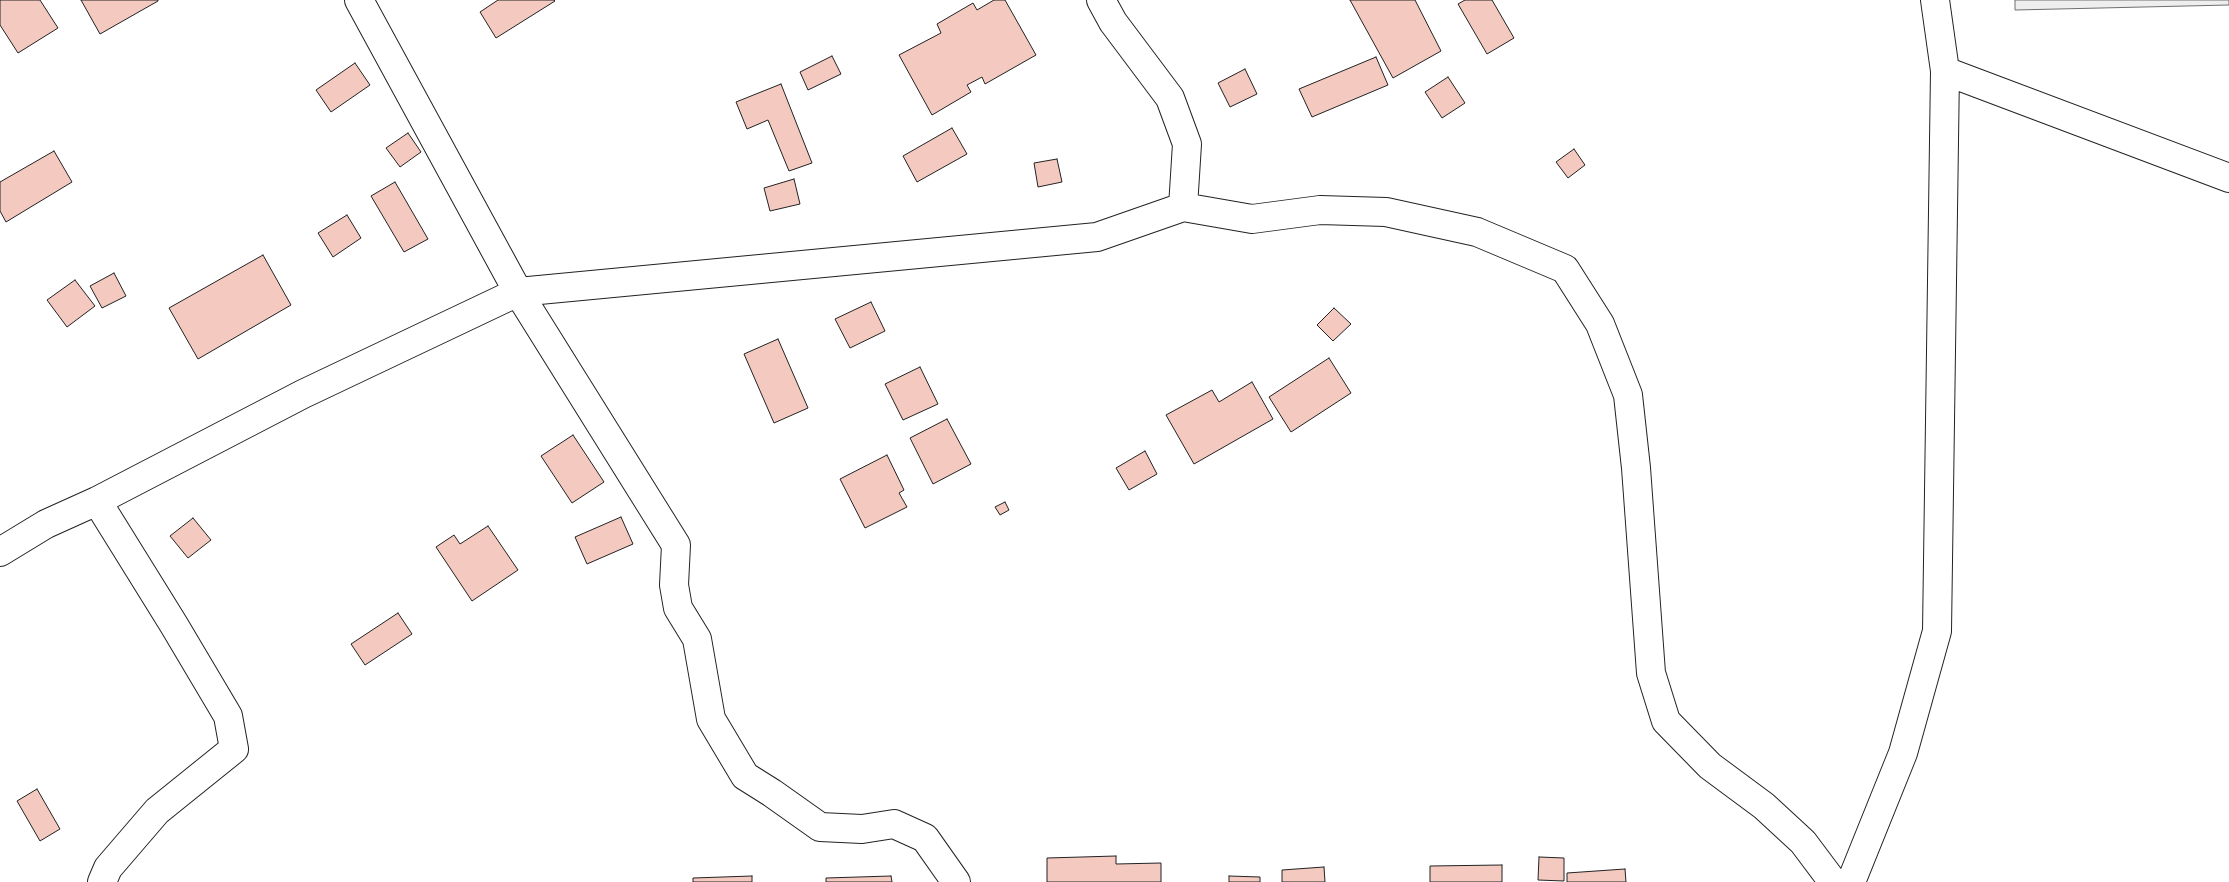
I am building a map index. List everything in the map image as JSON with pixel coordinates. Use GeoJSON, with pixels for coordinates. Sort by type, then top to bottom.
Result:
{"type":"FeatureCollection","features":[{"type":"Feature","properties":{"kind":"street"},"geometry":{"type":"LineString","coordinates":[[359,0],[518,292],[676,545],[674,585],[678,608],[697,639],[710,719],[745,776],[820,827],[862,829],[894,824],[925,838],[956,882]]}},
{"type":"Feature","properties":{"kind":"street"},"geometry":{"type":"LineString","coordinates":[[1101,0],[1112,22],[1170,98],[1187,144],[1183,207]]}},
{"type":"Feature","properties":{"kind":"street"},"geometry":{"type":"LineString","coordinates":[[1851,882],[1903,752],[1937,631],[1945,71],[1935,0]]}},
{"type":"Feature","properties":{"kind":"street"},"geometry":{"type":"LineString","coordinates":[[1945,71],[2229,178]]}},
{"type":"Feature","properties":{"kind":"street"},"geometry":{"type":"LineString","coordinates":[[0,552],[46,524],[97,501],[303,394],[518,292],[1097,237],[1183,207],[1252,219],[1320,210],[1386,212],[1477,232],[1565,270],[1600,324],[1628,395],[1636,468],[1651,673],[1666,721],[1710,766],[1764,806],[1803,842],[1833,882]]}},
{"type":"Feature","properties":{"kind":"street"},"geometry":{"type":"LineString","coordinates":[[97,501],[228,716],[234,749],[157,812],[108,868],[102,882]]}},
{"type":"Feature","properties":{"kind":"shaded area"},"geometry":{"type":"Polygon","coordinates":[[[2015,0],[2229,0],[2229,5],[2015,10],[2015,0]]]}},
{"type":"Feature","properties":{"kind":"building"},"geometry":{"type":"Polygon","coordinates":[[[0,0],[40,0],[58,28],[18,53],[0,25],[0,0]]]}},
{"type":"Feature","properties":{"kind":"building"},"geometry":{"type":"Polygon","coordinates":[[[81,0],[158,0],[158,1],[100,34],[81,0]]]}},
{"type":"Feature","properties":{"kind":"building"},"geometry":{"type":"Polygon","coordinates":[[[498,0],[555,1],[496,38],[480,12],[498,0]]]}},
{"type":"Feature","properties":{"kind":"building"},"geometry":{"type":"Polygon","coordinates":[[[994,0],[1005,0],[1036,55],[985,84],[982,77],[967,85],[971,92],[932,115],[899,55],[941,33],[937,24],[973,3],[977,10],[994,0]]]}},
{"type":"Feature","properties":{"kind":"building"},"geometry":{"type":"Polygon","coordinates":[[[1350,0],[1415,0],[1441,51],[1393,78],[1350,0]]]}},
{"type":"Feature","properties":{"kind":"building"},"geometry":{"type":"Polygon","coordinates":[[[1465,0],[1492,0],[1514,38],[1487,54],[1458,4],[1465,0]]]}},
{"type":"Feature","properties":{"kind":"building"},"geometry":{"type":"Polygon","coordinates":[[[832,56],[841,74],[808,90],[800,72],[832,56]]]}},
{"type":"Feature","properties":{"kind":"building"},"geometry":{"type":"Polygon","coordinates":[[[1376,57],[1388,85],[1312,117],[1299,89],[1376,57]]]}},
{"type":"Feature","properties":{"kind":"building"},"geometry":{"type":"Polygon","coordinates":[[[355,63],[370,85],[331,112],[316,90],[355,63]]]}},
{"type":"Feature","properties":{"kind":"building"},"geometry":{"type":"Polygon","coordinates":[[[1245,69],[1257,94],[1230,107],[1218,83],[1245,69]]]}},
{"type":"Feature","properties":{"kind":"building"},"geometry":{"type":"Polygon","coordinates":[[[1448,77],[1465,103],[1442,118],[1425,92],[1448,77]]]}},
{"type":"Feature","properties":{"kind":"building"},"geometry":{"type":"Polygon","coordinates":[[[781,84],[812,163],[789,171],[768,120],[747,129],[736,102],[781,84]]]}},
{"type":"Feature","properties":{"kind":"building"},"geometry":{"type":"Polygon","coordinates":[[[952,128],[967,154],[917,182],[903,156],[952,128]]]}},
{"type":"Feature","properties":{"kind":"building"},"geometry":{"type":"Polygon","coordinates":[[[408,133],[421,152],[400,167],[386,148],[408,133]]]}},
{"type":"Feature","properties":{"kind":"building"},"geometry":{"type":"Polygon","coordinates":[[[1574,149],[1585,165],[1568,178],[1556,162],[1574,149]]]}},
{"type":"Feature","properties":{"kind":"building"},"geometry":{"type":"Polygon","coordinates":[[[54,151],[72,182],[6,222],[0,211],[0,182],[54,151]]]}},
{"type":"Feature","properties":{"kind":"building"},"geometry":{"type":"Polygon","coordinates":[[[1057,159],[1062,182],[1038,187],[1034,163],[1057,159]]]}},
{"type":"Feature","properties":{"kind":"building"},"geometry":{"type":"Polygon","coordinates":[[[794,179],[800,204],[770,211],[764,188],[794,179]]]}},
{"type":"Feature","properties":{"kind":"building"},"geometry":{"type":"Polygon","coordinates":[[[395,182],[428,239],[404,252],[371,196],[395,182]]]}},
{"type":"Feature","properties":{"kind":"building"},"geometry":{"type":"Polygon","coordinates":[[[347,215],[361,238],[333,257],[318,233],[347,215]]]}},
{"type":"Feature","properties":{"kind":"building"},"geometry":{"type":"Polygon","coordinates":[[[263,255],[291,305],[198,359],[169,308],[263,255]]]}},
{"type":"Feature","properties":{"kind":"building"},"geometry":{"type":"Polygon","coordinates":[[[114,273],[126,296],[102,308],[90,286],[114,273]]]}},
{"type":"Feature","properties":{"kind":"building"},"geometry":{"type":"Polygon","coordinates":[[[75,280],[95,306],[67,327],[47,300],[75,280]]]}},
{"type":"Feature","properties":{"kind":"building"},"geometry":{"type":"Polygon","coordinates":[[[871,302],[885,331],[850,348],[835,319],[871,302]]]}},
{"type":"Feature","properties":{"kind":"building"},"geometry":{"type":"Polygon","coordinates":[[[1334,308],[1351,324],[1333,341],[1317,325],[1334,308]]]}},
{"type":"Feature","properties":{"kind":"building"},"geometry":{"type":"Polygon","coordinates":[[[778,339],[808,408],[774,423],[744,354],[778,339]]]}},
{"type":"Feature","properties":{"kind":"building"},"geometry":{"type":"Polygon","coordinates":[[[1329,358],[1351,393],[1291,432],[1269,397],[1329,358]]]}},
{"type":"Feature","properties":{"kind":"building"},"geometry":{"type":"Polygon","coordinates":[[[920,367],[938,404],[903,420],[885,384],[920,367]]]}},
{"type":"Feature","properties":{"kind":"building"},"geometry":{"type":"Polygon","coordinates":[[[1252,382],[1273,419],[1194,464],[1166,415],[1212,390],[1219,402],[1252,382]]]}},
{"type":"Feature","properties":{"kind":"building"},"geometry":{"type":"Polygon","coordinates":[[[947,419],[971,464],[933,484],[910,438],[947,419]]]}},
{"type":"Feature","properties":{"kind":"building"},"geometry":{"type":"Polygon","coordinates":[[[573,435],[604,482],[572,503],[541,456],[573,435]]]}},
{"type":"Feature","properties":{"kind":"building"},"geometry":{"type":"Polygon","coordinates":[[[1145,451],[1157,474],[1129,490],[1116,468],[1145,451]]]}},
{"type":"Feature","properties":{"kind":"building"},"geometry":{"type":"Polygon","coordinates":[[[887,455],[904,490],[899,493],[907,507],[865,528],[840,479],[887,455]]]}},
{"type":"Feature","properties":{"kind":"building"},"geometry":{"type":"Polygon","coordinates":[[[1005,502],[1009,510],[1000,515],[995,507],[1005,502]]]}},
{"type":"Feature","properties":{"kind":"building"},"geometry":{"type":"Polygon","coordinates":[[[621,517],[633,544],[587,564],[575,537],[621,517]]]}},
{"type":"Feature","properties":{"kind":"building"},"geometry":{"type":"Polygon","coordinates":[[[193,518],[211,540],[188,558],[170,536],[193,518]]]}},
{"type":"Feature","properties":{"kind":"building"},"geometry":{"type":"Polygon","coordinates":[[[488,526],[518,570],[472,601],[436,547],[454,535],[460,544],[488,526]]]}},
{"type":"Feature","properties":{"kind":"building"},"geometry":{"type":"Polygon","coordinates":[[[398,613],[412,634],[365,665],[351,644],[398,613]]]}},
{"type":"Feature","properties":{"kind":"building"},"geometry":{"type":"Polygon","coordinates":[[[37,789],[60,829],[40,841],[17,801],[37,789]]]}},
{"type":"Feature","properties":{"kind":"building"},"geometry":{"type":"Polygon","coordinates":[[[1116,856],[1116,864],[1161,863],[1161,882],[1047,882],[1047,858],[1116,856]]]}},
{"type":"Feature","properties":{"kind":"building"},"geometry":{"type":"Polygon","coordinates":[[[1539,857],[1564,858],[1564,881],[1538,880],[1539,857]]]}},
{"type":"Feature","properties":{"kind":"building"},"geometry":{"type":"Polygon","coordinates":[[[1502,865],[1502,882],[1430,882],[1430,866],[1502,865]]]}},
{"type":"Feature","properties":{"kind":"building"},"geometry":{"type":"Polygon","coordinates":[[[1324,867],[1325,882],[1282,882],[1282,870],[1324,867]]]}},
{"type":"Feature","properties":{"kind":"building"},"geometry":{"type":"Polygon","coordinates":[[[1625,869],[1626,882],[1567,882],[1567,873],[1625,869]]]}},
{"type":"Feature","properties":{"kind":"building"},"geometry":{"type":"Polygon","coordinates":[[[752,876],[752,882],[693,882],[693,878],[752,876]]]}},
{"type":"Feature","properties":{"kind":"building"},"geometry":{"type":"Polygon","coordinates":[[[891,876],[892,882],[826,882],[826,878],[891,876]]]}},
{"type":"Feature","properties":{"kind":"building"},"geometry":{"type":"Polygon","coordinates":[[[1229,876],[1260,877],[1260,882],[1229,882],[1229,876]]]}}]}
